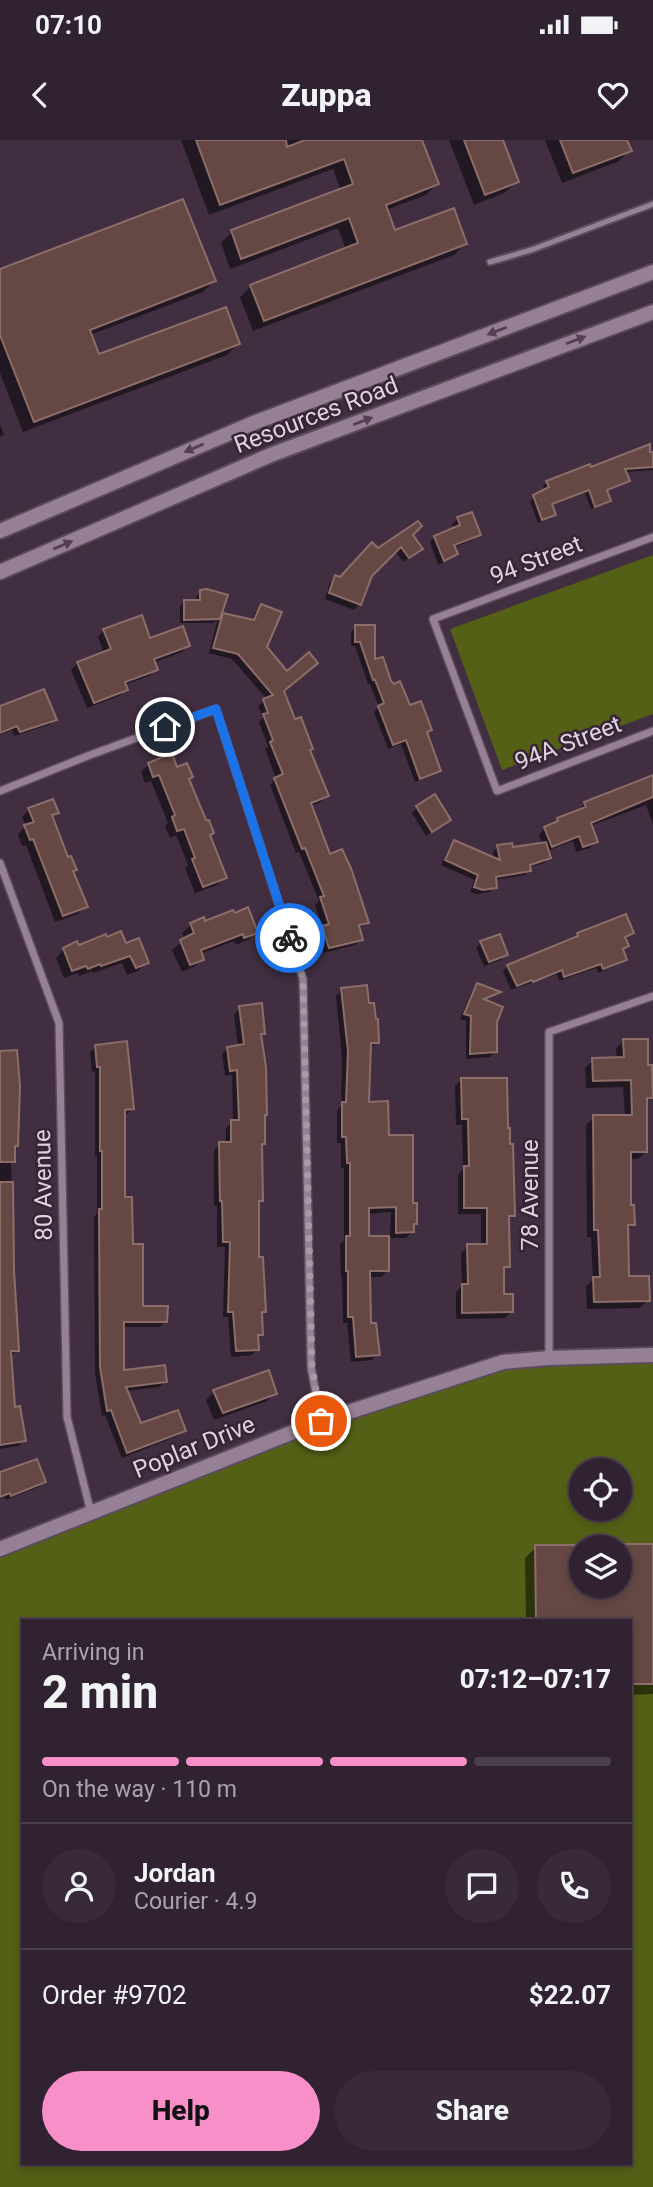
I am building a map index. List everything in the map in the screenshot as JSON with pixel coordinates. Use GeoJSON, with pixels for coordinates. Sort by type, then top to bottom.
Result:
{"type":"FeatureCollection","features":[{"type":"Feature","properties":{"kind":"main road","name":"Resources Road"},"geometry":{"type":"LineString","coordinates":[[0,531],[256,422],[653,272]]}},
{"type":"Feature","properties":{"kind":"main road","name":"Resources Road"},"geometry":{"type":"LineString","coordinates":[[0,572],[273,454],[653,312]]}},
{"type":"Feature","properties":{"kind":"main road","name":"Poplar Drive"},"geometry":{"type":"LineString","coordinates":[[0,1549],[321,1421],[503,1362],[653,1355]]}},
{"type":"Feature","properties":{"kind":"street","name":"94 Street"},"geometry":{"type":"LineString","coordinates":[[497,791],[433,619],[653,537]]}},
{"type":"Feature","properties":{"kind":"street"},"geometry":{"type":"LineString","coordinates":[[0,792],[90,755],[216,709],[303,979],[312,1367],[321,1421]]}},
{"type":"Feature","properties":{"kind":"street","name":"94A Street"},"geometry":{"type":"LineString","coordinates":[[497,791],[653,731]]}},
{"type":"Feature","properties":{"kind":"street","name":"80 Avenue"},"geometry":{"type":"LineString","coordinates":[[0,863],[59,1023],[67,1416],[91,1513]]}},
{"type":"Feature","properties":{"kind":"street","name":"78 Avenue"},"geometry":{"type":"LineString","coordinates":[[549,1358],[549,1032],[653,996]]}},
{"type":"Feature","properties":{"kind":"lane"},"geometry":{"type":"LineString","coordinates":[[490,262],[531,250],[653,204]]}},
{"type":"Feature","properties":{"kind":"green space"},"geometry":{"type":"Polygon","coordinates":[[[653,555],[653,714],[502,770],[450,629],[653,555]]]}},
{"type":"Feature","properties":{"kind":"green space"},"geometry":{"type":"Polygon","coordinates":[[[653,1355],[653,2187],[0,2187],[0,1541],[91,1513],[321,1421],[503,1362],[653,1355]]]}},
{"type":"Feature","properties":{"kind":"building"},"geometry":{"type":"Polygon","coordinates":[[[196,140],[286,140],[287,147],[305,140],[422,140],[439,184],[386,205],[395,230],[454,208],[467,244],[264,321],[250,285],[358,243],[349,218],[241,259],[231,230],[353,184],[344,159],[220,205],[196,140]]]}},
{"type":"Feature","properties":{"kind":"building"},"geometry":{"type":"Polygon","coordinates":[[[464,140],[503,140],[519,182],[485,195],[464,140]]]}},
{"type":"Feature","properties":{"kind":"building"},"geometry":{"type":"Polygon","coordinates":[[[560,140],[627,140],[632,151],[573,173],[560,140]]]}},
{"type":"Feature","properties":{"kind":"building"},"geometry":{"type":"Polygon","coordinates":[[[183,199],[216,281],[90,330],[99,354],[226,307],[240,344],[34,422],[0,335],[0,269],[183,199]]]}},
{"type":"Feature","properties":{"kind":"building"},"geometry":{"type":"Polygon","coordinates":[[[650,444],[653,467],[625,469],[630,481],[607,490],[611,501],[595,507],[589,490],[552,504],[556,515],[542,520],[533,495],[549,487],[546,481],[650,444]]]}},
{"type":"Feature","properties":{"kind":"building"},"geometry":{"type":"Polygon","coordinates":[[[472,512],[481,535],[454,545],[458,554],[444,561],[434,536],[460,525],[457,517],[472,512]]]}},
{"type":"Feature","properties":{"kind":"building"},"geometry":{"type":"Polygon","coordinates":[[[418,521],[422,526],[413,535],[423,549],[409,558],[401,547],[372,576],[361,605],[329,593],[335,575],[340,577],[372,542],[378,548],[418,521]]]}},
{"type":"Feature","properties":{"kind":"building"},"geometry":{"type":"Polygon","coordinates":[[[207,589],[228,595],[220,619],[184,620],[184,600],[200,600],[200,590],[207,589]]]}},
{"type":"Feature","properties":{"kind":"building"},"geometry":{"type":"Polygon","coordinates":[[[261,604],[282,612],[267,647],[287,671],[309,652],[318,663],[284,691],[295,719],[301,717],[313,749],[310,750],[329,796],[311,803],[330,854],[342,849],[351,868],[369,923],[359,925],[363,940],[329,948],[322,926],[329,924],[320,897],[324,896],[274,778],[283,774],[270,742],[273,740],[263,714],[268,713],[263,699],[273,695],[238,654],[213,648],[223,613],[254,620],[261,604]]]}},
{"type":"Feature","properties":{"kind":"building"},"geometry":{"type":"Polygon","coordinates":[[[142,615],[150,638],[183,626],[190,646],[154,659],[158,670],[125,682],[128,690],[94,703],[77,662],[111,649],[103,629],[142,615]]]}},
{"type":"Feature","properties":{"kind":"building"},"geometry":{"type":"Polygon","coordinates":[[[355,625],[375,625],[375,659],[383,657],[391,681],[394,684],[400,681],[410,705],[421,701],[432,730],[427,732],[441,771],[420,779],[406,740],[393,745],[378,706],[384,703],[360,642],[355,642],[355,625]]]}},
{"type":"Feature","properties":{"kind":"building"},"geometry":{"type":"Polygon","coordinates":[[[44,689],[57,720],[20,732],[17,726],[0,733],[0,706],[44,689]]]}},
{"type":"Feature","properties":{"kind":"building"},"geometry":{"type":"Polygon","coordinates":[[[172,753],[177,767],[187,763],[193,777],[189,779],[214,833],[210,835],[227,878],[203,887],[184,829],[177,831],[172,817],[175,815],[159,775],[153,777],[148,763],[172,753]]]}},
{"type":"Feature","properties":{"kind":"building"},"geometry":{"type":"Polygon","coordinates":[[[653,775],[653,797],[591,823],[598,842],[583,847],[579,836],[552,847],[544,827],[558,821],[557,818],[586,807],[584,802],[653,775]]]}},
{"type":"Feature","properties":{"kind":"building"},"geometry":{"type":"Polygon","coordinates":[[[435,794],[451,820],[432,832],[416,806],[435,794]]]}},
{"type":"Feature","properties":{"kind":"building"},"geometry":{"type":"Polygon","coordinates":[[[53,799],[59,813],[52,815],[68,857],[71,856],[77,870],[73,871],[88,907],[63,916],[33,839],[30,840],[24,825],[34,822],[28,808],[53,799]]]}},
{"type":"Feature","properties":{"kind":"building"},"geometry":{"type":"Polygon","coordinates":[[[454,840],[500,860],[497,845],[512,843],[513,847],[546,842],[551,858],[530,865],[531,871],[496,877],[497,888],[483,890],[474,887],[478,875],[445,860],[454,840]]]}},
{"type":"Feature","properties":{"kind":"building"},"geometry":{"type":"Polygon","coordinates":[[[248,907],[258,933],[244,938],[243,934],[201,950],[204,960],[190,965],[180,940],[194,933],[190,923],[204,917],[205,921],[233,910],[235,913],[248,907]]]}},
{"type":"Feature","properties":{"kind":"building"},"geometry":{"type":"Polygon","coordinates":[[[626,914],[634,933],[625,937],[629,946],[623,949],[627,960],[603,969],[601,964],[564,977],[562,970],[517,986],[507,965],[626,914]]]}},
{"type":"Feature","properties":{"kind":"building"},"geometry":{"type":"Polygon","coordinates":[[[121,931],[126,943],[139,938],[149,963],[136,968],[130,956],[101,966],[100,964],[88,969],[86,966],[72,971],[63,948],[77,941],[79,945],[121,931]]]}},
{"type":"Feature","properties":{"kind":"building"},"geometry":{"type":"Polygon","coordinates":[[[500,934],[508,955],[489,962],[480,941],[500,934]]]}},
{"type":"Feature","properties":{"kind":"building"},"geometry":{"type":"Polygon","coordinates":[[[477,983],[501,992],[484,999],[503,1007],[497,1022],[497,1052],[470,1054],[471,1016],[464,1014],[477,983]]]}},
{"type":"Feature","properties":{"kind":"building"},"geometry":{"type":"Polygon","coordinates":[[[367,985],[369,1003],[374,1003],[378,1019],[379,1043],[371,1043],[369,1102],[388,1101],[389,1135],[413,1135],[413,1203],[417,1203],[417,1224],[414,1224],[414,1232],[396,1233],[396,1207],[369,1208],[369,1236],[389,1236],[389,1271],[370,1271],[371,1323],[376,1323],[380,1355],[356,1357],[353,1317],[348,1317],[346,1271],[346,1236],[350,1236],[350,1163],[347,1163],[346,1137],[342,1137],[342,1102],[346,1102],[348,1051],[341,988],[367,985]]]}},
{"type":"Feature","properties":{"kind":"building"},"geometry":{"type":"Polygon","coordinates":[[[262,1003],[265,1034],[261,1034],[266,1067],[267,1115],[265,1144],[262,1144],[263,1201],[259,1201],[259,1257],[263,1257],[266,1312],[262,1312],[263,1335],[258,1335],[259,1350],[236,1351],[233,1312],[228,1312],[230,1242],[223,1242],[219,1142],[231,1142],[231,1120],[239,1120],[237,1070],[230,1071],[227,1047],[244,1044],[239,1006],[262,1003]]]}},
{"type":"Feature","properties":{"kind":"building"},"geometry":{"type":"Polygon","coordinates":[[[623,1039],[648,1039],[648,1065],[652,1065],[653,1098],[647,1098],[647,1152],[631,1152],[631,1205],[634,1205],[635,1225],[628,1225],[629,1276],[649,1276],[650,1301],[594,1302],[593,1277],[600,1277],[598,1230],[594,1230],[593,1115],[632,1115],[631,1080],[593,1081],[592,1058],[624,1057],[623,1039]]]}},
{"type":"Feature","properties":{"kind":"building"},"geometry":{"type":"Polygon","coordinates":[[[127,1041],[134,1109],[125,1110],[125,1197],[132,1197],[133,1244],[143,1244],[143,1306],[168,1306],[167,1322],[124,1322],[124,1370],[165,1365],[167,1382],[126,1387],[141,1423],[178,1410],[186,1431],[127,1453],[111,1410],[107,1411],[100,1367],[99,1209],[102,1209],[102,1151],[100,1067],[97,1067],[95,1045],[127,1041]]]}},
{"type":"Feature","properties":{"kind":"building"},"geometry":{"type":"Polygon","coordinates":[[[17,1050],[20,1086],[18,1146],[15,1146],[15,1162],[0,1162],[0,1051],[17,1050]]]}},
{"type":"Feature","properties":{"kind":"building"},"geometry":{"type":"Polygon","coordinates":[[[461,1078],[507,1078],[508,1128],[510,1144],[513,1144],[515,1216],[509,1216],[510,1267],[504,1267],[504,1294],[513,1294],[513,1312],[462,1313],[462,1284],[468,1284],[467,1244],[487,1244],[487,1208],[464,1208],[464,1166],[469,1166],[468,1119],[462,1119],[461,1078]]]}},
{"type":"Feature","properties":{"kind":"building"},"geometry":{"type":"Polygon","coordinates":[[[0,1182],[13,1182],[14,1270],[19,1351],[11,1351],[15,1407],[20,1406],[26,1441],[0,1445],[0,1182]]]}},
{"type":"Feature","properties":{"kind":"building"},"geometry":{"type":"Polygon","coordinates":[[[269,1370],[277,1394],[223,1413],[213,1390],[269,1370]]]}},
{"type":"Feature","properties":{"kind":"building"},"geometry":{"type":"Polygon","coordinates":[[[37,1459],[46,1482],[11,1496],[10,1493],[0,1497],[0,1472],[37,1459]]]}},
{"type":"Feature","properties":{"kind":"building"},"geometry":{"type":"Polygon","coordinates":[[[632,1544],[653,1544],[653,1684],[632,1684],[632,1619],[536,1619],[535,1545],[569,1545],[569,1598],[632,1598],[632,1544]]]}},
{"type":"Feature","properties":{"kind":"way so far"},"geometry":{"type":"LineString","coordinates":[[290,938],[303,979],[312,1367],[321,1421]]}},
{"type":"Feature","properties":{"kind":"route"},"geometry":{"type":"LineString","coordinates":[[165,727],[216,709],[290,938]]}}]}
